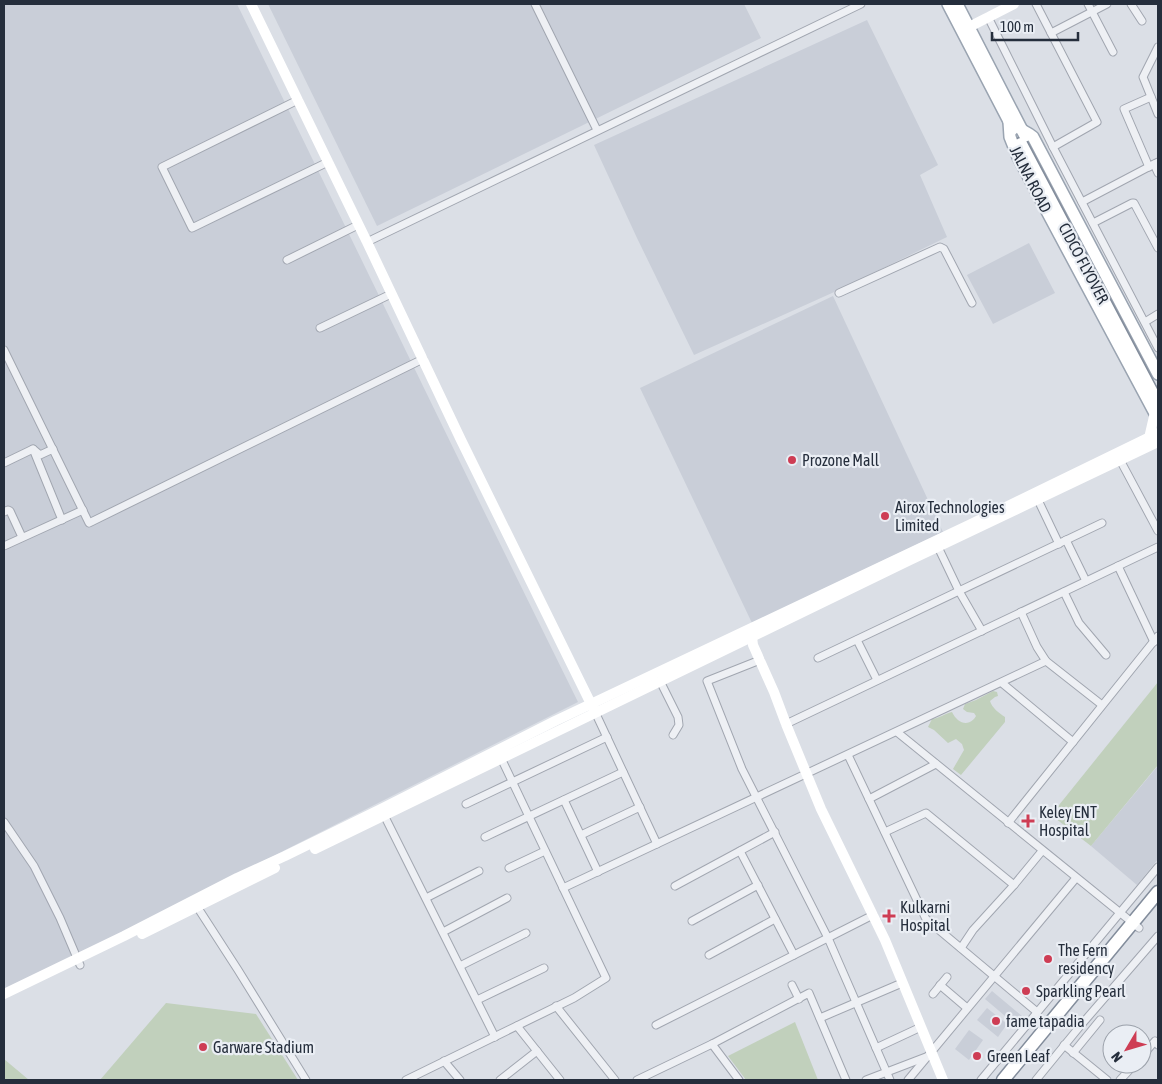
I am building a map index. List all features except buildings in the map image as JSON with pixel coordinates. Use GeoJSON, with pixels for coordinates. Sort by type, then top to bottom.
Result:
{"type":"FeatureCollection","features":[{"type":"Feature","properties":{"kind":"highway","name":"CIDCO FLYOVER"},"geometry":{"type":"LineString","coordinates":[[1021,144],[1157,412]]}},
{"type":"Feature","properties":{"kind":"highway","name":"CIDCO FLYOVER"},"geometry":{"type":"LineString","coordinates":[[1035,153],[1158,386]]}},
{"type":"Feature","properties":{"kind":"highway"},"geometry":{"type":"LineString","coordinates":[[1013,1080],[1136,926],[1158,892]]}},
{"type":"Feature","properties":{"kind":"highway"},"geometry":{"type":"LineString","coordinates":[[1003,1080],[1136,926],[1158,905]]}},
{"type":"Feature","properties":{"kind":"main road"},"geometry":{"type":"LineString","coordinates":[[948,4],[1009,122]]}},
{"type":"Feature","properties":{"kind":"main road"},"geometry":{"type":"LineString","coordinates":[[957,4],[1022,130],[1033,137],[1158,374]]}},
{"type":"Feature","properties":{"kind":"main road","name":"CIDCO FLYOVER"},"geometry":{"type":"LineString","coordinates":[[1009,122],[1021,144]]}},
{"type":"Feature","properties":{"kind":"main road","name":"JALNA ROAD"},"geometry":{"type":"LineString","coordinates":[[1009,122],[1010,137],[1018,156],[1157,412]]}},
{"type":"Feature","properties":{"kind":"main road","name":"CIDCO FLYOVER"},"geometry":{"type":"LineString","coordinates":[[1022,130],[1035,153]]}},
{"type":"Feature","properties":{"kind":"street"},"geometry":{"type":"LineString","coordinates":[[251,4],[464,447],[594,709],[657,844]]}},
{"type":"Feature","properties":{"kind":"street"},"geometry":{"type":"LineString","coordinates":[[535,4],[597,130]]}},
{"type":"Feature","properties":{"kind":"street"},"geometry":{"type":"LineString","coordinates":[[367,242],[861,4]]}},
{"type":"Feature","properties":{"kind":"street"},"geometry":{"type":"LineString","coordinates":[[969,27],[1014,4]]}},
{"type":"Feature","properties":{"kind":"street"},"geometry":{"type":"LineString","coordinates":[[1036,4],[1097,122],[1053,147]]}},
{"type":"Feature","properties":{"kind":"street"},"geometry":{"type":"LineString","coordinates":[[1088,4],[1113,52]]}},
{"type":"Feature","properties":{"kind":"street"},"geometry":{"type":"LineString","coordinates":[[1051,33],[1108,4]]}},
{"type":"Feature","properties":{"kind":"street"},"geometry":{"type":"LineString","coordinates":[[1131,4],[1142,22]]}},
{"type":"Feature","properties":{"kind":"street"},"geometry":{"type":"LineString","coordinates":[[988,17],[1053,147],[1158,348]]}},
{"type":"Feature","properties":{"kind":"street"},"geometry":{"type":"LineString","coordinates":[[1158,47],[1143,77],[1158,114]]}},
{"type":"Feature","properties":{"kind":"street"},"geometry":{"type":"LineString","coordinates":[[1151,97],[1124,109],[1158,173]]}},
{"type":"Feature","properties":{"kind":"street"},"geometry":{"type":"LineString","coordinates":[[298,100],[162,167],[192,228],[328,162]]}},
{"type":"Feature","properties":{"kind":"street"},"geometry":{"type":"LineString","coordinates":[[1082,202],[1154,165]]}},
{"type":"Feature","properties":{"kind":"street"},"geometry":{"type":"LineString","coordinates":[[1093,223],[1134,203],[1158,248]]}},
{"type":"Feature","properties":{"kind":"street"},"geometry":{"type":"LineString","coordinates":[[287,260],[358,225]]}},
{"type":"Feature","properties":{"kind":"street"},"geometry":{"type":"LineString","coordinates":[[839,293],[942,247],[972,303]]}},
{"type":"Feature","properties":{"kind":"street"},"geometry":{"type":"LineString","coordinates":[[320,328],[391,294]]}},
{"type":"Feature","properties":{"kind":"street"},"geometry":{"type":"LineString","coordinates":[[1145,322],[1158,314]]}},
{"type":"Feature","properties":{"kind":"street"},"geometry":{"type":"LineString","coordinates":[[4,350],[89,523],[423,359]]}},
{"type":"Feature","properties":{"kind":"street"},"geometry":{"type":"LineString","coordinates":[[4,994],[79,962],[195,904],[241,884],[383,812],[502,758],[560,729],[594,709],[1038,500],[1155,438],[1157,412]]}},
{"type":"Feature","properties":{"kind":"street"},"geometry":{"type":"LineString","coordinates":[[33,450],[40,455],[53,449]]}},
{"type":"Feature","properties":{"kind":"street"},"geometry":{"type":"LineString","coordinates":[[4,463],[33,450]]}},
{"type":"Feature","properties":{"kind":"street"},"geometry":{"type":"LineString","coordinates":[[33,450],[62,520]]}},
{"type":"Feature","properties":{"kind":"street"},"geometry":{"type":"LineString","coordinates":[[383,812],[473,762],[660,681],[946,534],[1118,457]]}},
{"type":"Feature","properties":{"kind":"street"},"geometry":{"type":"LineString","coordinates":[[1118,457],[1158,531]]}},
{"type":"Feature","properties":{"kind":"street"},"geometry":{"type":"LineString","coordinates":[[1038,500],[1086,581]]}},
{"type":"Feature","properties":{"kind":"street"},"geometry":{"type":"LineString","coordinates":[[4,512],[10,510],[22,537]]}},
{"type":"Feature","properties":{"kind":"street"},"geometry":{"type":"LineString","coordinates":[[4,546],[83,510]]}},
{"type":"Feature","properties":{"kind":"street"},"geometry":{"type":"LineString","coordinates":[[818,658],[1102,523]]}},
{"type":"Feature","properties":{"kind":"street"},"geometry":{"type":"LineString","coordinates":[[938,547],[959,591],[982,631]]}},
{"type":"Feature","properties":{"kind":"street"},"geometry":{"type":"LineString","coordinates":[[786,724],[1158,547]]}},
{"type":"Feature","properties":{"kind":"street"},"geometry":{"type":"LineString","coordinates":[[1008,823],[1156,639],[1118,566]]}},
{"type":"Feature","properties":{"kind":"street"},"geometry":{"type":"LineString","coordinates":[[1064,592],[1079,623],[1106,655]]}},
{"type":"Feature","properties":{"kind":"street"},"geometry":{"type":"LineString","coordinates":[[1021,612],[1037,647],[1046,661],[1102,705]]}},
{"type":"Feature","properties":{"kind":"street"},"geometry":{"type":"LineString","coordinates":[[748,637],[760,660],[821,809],[885,940],[921,1027],[929,1054],[943,1080]]}},
{"type":"Feature","properties":{"kind":"street"},"geometry":{"type":"LineString","coordinates":[[857,640],[878,680]]}},
{"type":"Feature","properties":{"kind":"street"},"geometry":{"type":"LineString","coordinates":[[760,660],[707,681],[742,769],[828,938],[890,1080]]}},
{"type":"Feature","properties":{"kind":"street"},"geometry":{"type":"LineString","coordinates":[[563,888],[1046,661]]}},
{"type":"Feature","properties":{"kind":"street"},"geometry":{"type":"LineString","coordinates":[[660,681],[678,717],[679,725],[673,735]]}},
{"type":"Feature","properties":{"kind":"street"},"geometry":{"type":"LineString","coordinates":[[1002,683],[1073,742]]}},
{"type":"Feature","properties":{"kind":"street"},"geometry":{"type":"LineString","coordinates":[[897,732],[1136,926]]}},
{"type":"Feature","properties":{"kind":"street"},"geometry":{"type":"LineString","coordinates":[[466,804],[607,737]]}},
{"type":"Feature","properties":{"kind":"street"},"geometry":{"type":"LineString","coordinates":[[848,754],[926,919],[1037,1012]]}},
{"type":"Feature","properties":{"kind":"street"},"geometry":{"type":"LineString","coordinates":[[406,1080],[574,998],[606,978],[502,758]]}},
{"type":"Feature","properties":{"kind":"street"},"geometry":{"type":"LineString","coordinates":[[869,799],[936,764]]}},
{"type":"Feature","properties":{"kind":"street"},"geometry":{"type":"LineString","coordinates":[[485,837],[623,772]]}},
{"type":"Feature","properties":{"kind":"street"},"geometry":{"type":"LineString","coordinates":[[564,800],[598,872]]}},
{"type":"Feature","properties":{"kind":"street"},"geometry":{"type":"LineString","coordinates":[[581,835],[640,807]]}},
{"type":"Feature","properties":{"kind":"street"},"geometry":{"type":"LineString","coordinates":[[383,812],[495,1036]]}},
{"type":"Feature","properties":{"kind":"street"},"geometry":{"type":"LineString","coordinates":[[885,832],[926,813],[1014,885]]}},
{"type":"Feature","properties":{"kind":"street"},"geometry":{"type":"LineString","coordinates":[[4,822],[34,866],[79,962]]}},
{"type":"Feature","properties":{"kind":"street"},"geometry":{"type":"LineString","coordinates":[[675,886],[775,832]]}},
{"type":"Feature","properties":{"kind":"street"},"geometry":{"type":"LineString","coordinates":[[509,868],[545,851]]}},
{"type":"Feature","properties":{"kind":"street"},"geometry":{"type":"LineString","coordinates":[[740,851],[794,955]]}},
{"type":"Feature","properties":{"kind":"street"},"geometry":{"type":"LineString","coordinates":[[961,948],[973,930],[1042,851]]}},
{"type":"Feature","properties":{"kind":"street"},"geometry":{"type":"LineString","coordinates":[[981,1080],[1158,867]]}},
{"type":"Feature","properties":{"kind":"street"},"geometry":{"type":"LineString","coordinates":[[426,898],[479,871]]}},
{"type":"Feature","properties":{"kind":"street"},"geometry":{"type":"LineString","coordinates":[[908,1080],[1076,878]]}},
{"type":"Feature","properties":{"kind":"street"},"geometry":{"type":"LineString","coordinates":[[692,920],[758,885]]}},
{"type":"Feature","properties":{"kind":"street"},"geometry":{"type":"LineString","coordinates":[[443,932],[507,898]]}},
{"type":"Feature","properties":{"kind":"street"},"geometry":{"type":"LineString","coordinates":[[195,904],[306,1080]]}},
{"type":"Feature","properties":{"kind":"street"},"geometry":{"type":"LineString","coordinates":[[656,1025],[873,916]]}},
{"type":"Feature","properties":{"kind":"street"},"geometry":{"type":"LineString","coordinates":[[709,955],[776,919]]}},
{"type":"Feature","properties":{"kind":"street"},"geometry":{"type":"LineString","coordinates":[[460,966],[526,933]]}},
{"type":"Feature","properties":{"kind":"street"},"geometry":{"type":"LineString","coordinates":[[1036,1080],[1158,936]]}},
{"type":"Feature","properties":{"kind":"street"},"geometry":{"type":"LineString","coordinates":[[477,1000],[544,968]]}},
{"type":"Feature","properties":{"kind":"street"},"geometry":{"type":"LineString","coordinates":[[933,994],[947,977]]}},
{"type":"Feature","properties":{"kind":"street"},"geometry":{"type":"LineString","coordinates":[[4,1000],[44,978]]}},
{"type":"Feature","properties":{"kind":"street"},"geometry":{"type":"LineString","coordinates":[[820,1018],[902,982]]}},
{"type":"Feature","properties":{"kind":"street"},"geometry":{"type":"LineString","coordinates":[[792,985],[799,999]]}},
{"type":"Feature","properties":{"kind":"street"},"geometry":{"type":"LineString","coordinates":[[940,985],[966,1008]]}},
{"type":"Feature","properties":{"kind":"street"},"geometry":{"type":"LineString","coordinates":[[636,1080],[712,1044],[809,993],[846,1080]]}},
{"type":"Feature","properties":{"kind":"street"},"geometry":{"type":"LineString","coordinates":[[556,1006],[615,1080]]}},
{"type":"Feature","properties":{"kind":"street"},"geometry":{"type":"LineString","coordinates":[[1073,1052],[1100,1020]]}},
{"type":"Feature","properties":{"kind":"street"},"geometry":{"type":"LineString","coordinates":[[517,1026],[560,1080]]}},
{"type":"Feature","properties":{"kind":"street"},"geometry":{"type":"LineString","coordinates":[[876,1048],[921,1027]]}},
{"type":"Feature","properties":{"kind":"street"},"geometry":{"type":"LineString","coordinates":[[712,1044],[739,1080]]}},
{"type":"Feature","properties":{"kind":"street"},"geometry":{"type":"LineString","coordinates":[[1064,1045],[1107,1080]]}},
{"type":"Feature","properties":{"kind":"street"},"geometry":{"type":"LineString","coordinates":[[500,1080],[537,1051]]}},
{"type":"Feature","properties":{"kind":"street"},"geometry":{"type":"LineString","coordinates":[[866,1080],[929,1054]]}},
{"type":"Feature","properties":{"kind":"street"},"geometry":{"type":"LineString","coordinates":[[444,1061],[460,1080]]}},
{"type":"Feature","properties":{"kind":"shaded area"},"geometry":{"type":"Polygon","coordinates":[[[4,4],[237,4],[578,702],[4,992],[4,4]]]}},
{"type":"Feature","properties":{"kind":"shaded area"},"geometry":{"type":"Polygon","coordinates":[[[268,4],[744,4],[761,38],[377,226],[268,4]]]}},
{"type":"Feature","properties":{"kind":"shaded area"},"geometry":{"type":"Polygon","coordinates":[[[867,20],[938,165],[920,175],[947,237],[832,293],[694,355],[594,145],[867,20]]]}},
{"type":"Feature","properties":{"kind":"shaded area"},"geometry":{"type":"Polygon","coordinates":[[[1029,243],[1055,293],[993,324],[967,275],[1029,243]]]}},
{"type":"Feature","properties":{"kind":"shaded area","name":"Prozone Mall"},"geometry":{"type":"Polygon","coordinates":[[[833,296],[943,532],[752,623],[640,388],[833,296]]]}},
{"type":"Feature","properties":{"kind":"shaded area"},"geometry":{"type":"Polygon","coordinates":[[[1157,767],[1158,859],[1137,885],[1091,846],[1157,767]]]}},
{"type":"Feature","properties":{"kind":"shaded area"},"geometry":{"type":"Polygon","coordinates":[[[992,991],[1022,1016],[1013,1028],[1009,1024],[1011,1021],[985,999],[992,991]]]}},
{"type":"Feature","properties":{"kind":"shaded area"},"geometry":{"type":"Polygon","coordinates":[[[987,1008],[1007,1024],[998,1037],[977,1020],[987,1008]]]}},
{"type":"Feature","properties":{"kind":"shaded area"},"geometry":{"type":"Polygon","coordinates":[[[969,1030],[983,1040],[969,1060],[955,1049],[969,1030]]]}},
{"type":"Feature","properties":{"kind":"green space"},"geometry":{"type":"Polygon","coordinates":[[[1158,682],[1158,765],[1091,846],[1051,815],[1158,682]]]}},
{"type":"Feature","properties":{"kind":"green space"},"geometry":{"type":"Polygon","coordinates":[[[993,691],[997,692],[998,696],[990,701],[991,704],[1005,717],[1005,722],[961,775],[953,769],[964,750],[962,744],[956,739],[948,743],[928,727],[932,719],[952,712],[963,723],[970,722],[976,716],[974,713],[963,709],[965,704],[993,691]]]}},
{"type":"Feature","properties":{"kind":"green space","name":"Garware Stadium"},"geometry":{"type":"Polygon","coordinates":[[[166,1003],[256,1014],[298,1080],[100,1080],[166,1003]]]}},
{"type":"Feature","properties":{"kind":"green space"},"geometry":{"type":"Polygon","coordinates":[[[795,1022],[818,1080],[746,1080],[728,1056],[795,1022]]]}},
{"type":"Feature","properties":{"kind":"green space"},"geometry":{"type":"Polygon","coordinates":[[[4,1059],[29,1080],[4,1080],[4,1059]]]}},
{"type":"Feature","properties":{"kind":"place","name":"Prozone Mall"},"geometry":{"type":"Point","coordinates":[792,460]}},
{"type":"Feature","properties":{"kind":"place","name":"Airox Technologies Limited"},"geometry":{"type":"Point","coordinates":[885,516]}},
{"type":"Feature","properties":{"kind":"place","name":"Keley ENT Hospital"},"geometry":{"type":"Point","coordinates":[1028,821]}},
{"type":"Feature","properties":{"kind":"place","name":"Kulkarni Hospital"},"geometry":{"type":"Point","coordinates":[889,916]}},
{"type":"Feature","properties":{"kind":"place","name":"The Fern residency"},"geometry":{"type":"Point","coordinates":[1048,959]}},
{"type":"Feature","properties":{"kind":"place","name":"Sparkling Pearl"},"geometry":{"type":"Point","coordinates":[1026,991]}},
{"type":"Feature","properties":{"kind":"place","name":"fame tapadia"},"geometry":{"type":"Point","coordinates":[996,1021]}},
{"type":"Feature","properties":{"kind":"place","name":"Garware Stadium"},"geometry":{"type":"Point","coordinates":[203,1047]}},
{"type":"Feature","properties":{"kind":"place","name":"Green Leaf"},"geometry":{"type":"Point","coordinates":[977,1056]}}]}
